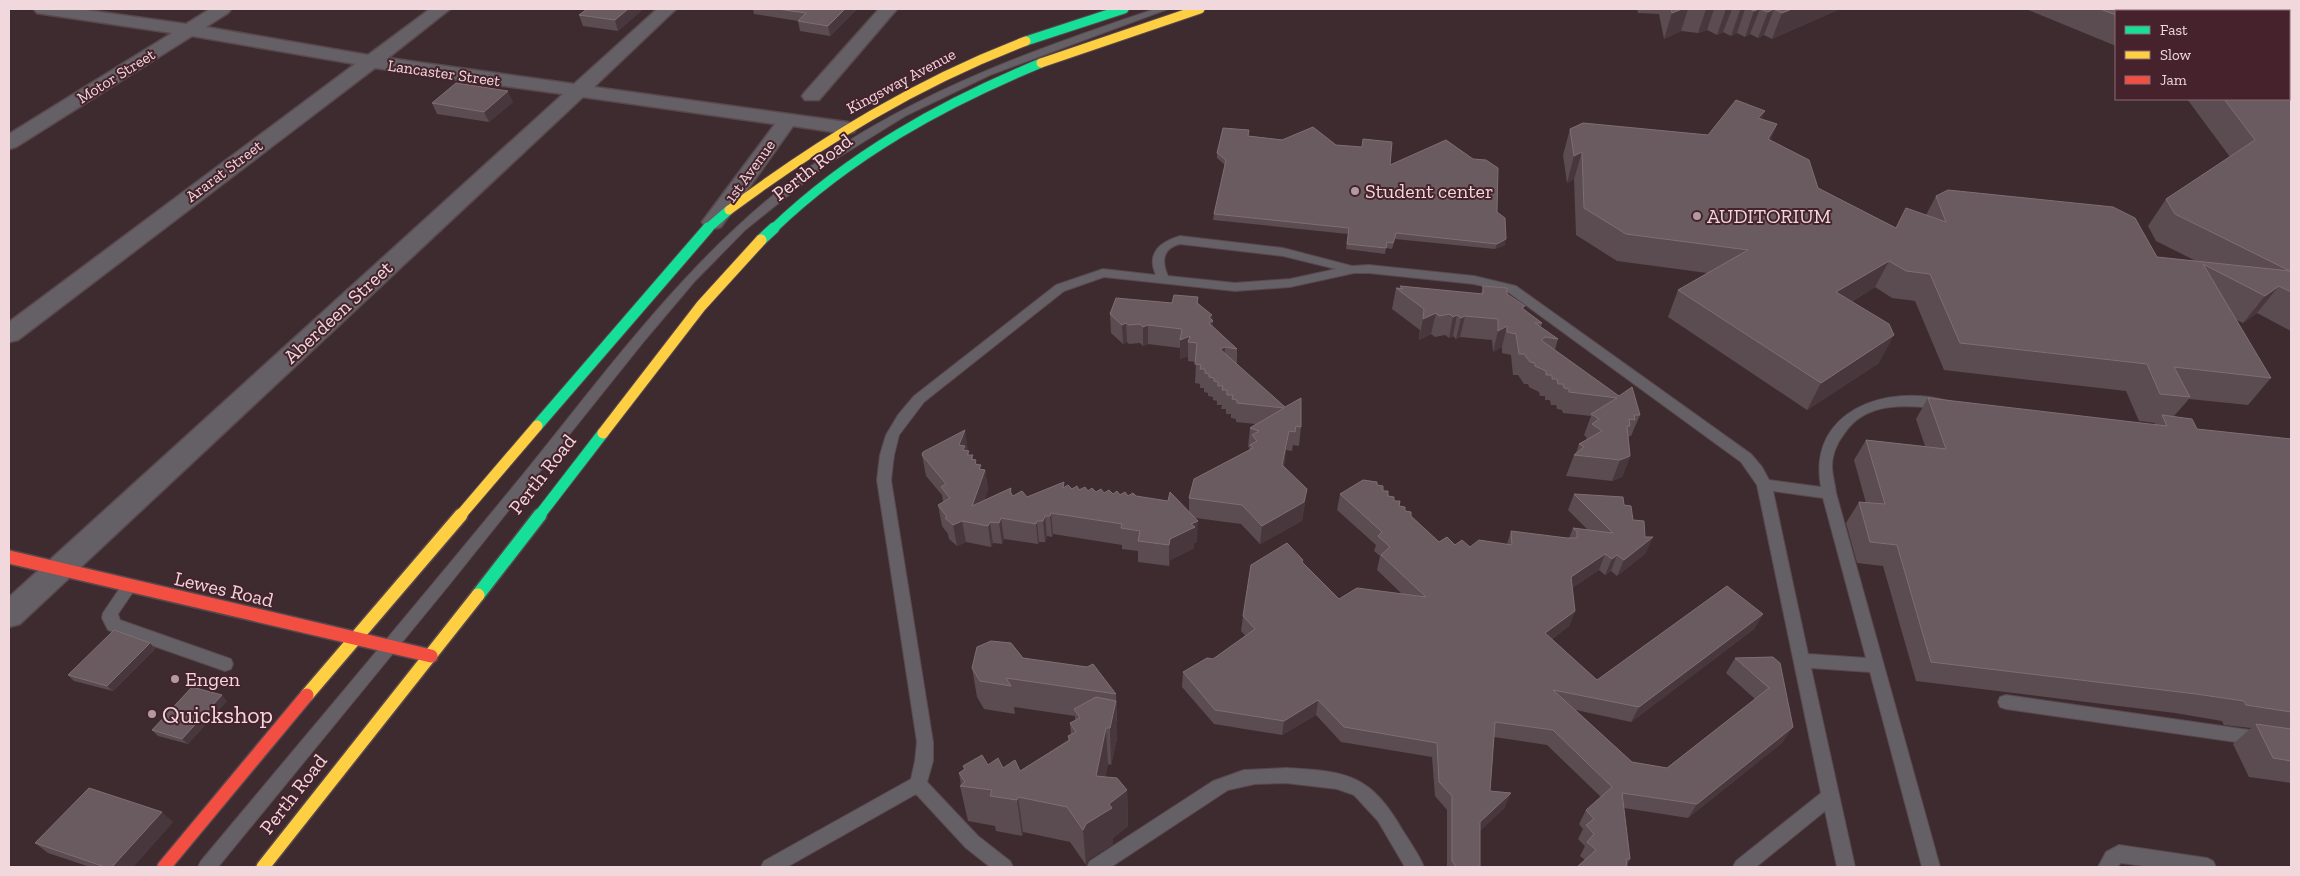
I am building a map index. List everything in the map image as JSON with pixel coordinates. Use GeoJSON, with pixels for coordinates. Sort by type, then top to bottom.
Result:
{"type":"FeatureCollection","features":[{"type":"Feature","properties":{"kind":"main road","name":"Kingsway Avenue"},"geometry":{"type":"LineString","coordinates":[[713,222],[778,173],[847,128],[920,86],[1015,45],[1124,9]]}},
{"type":"Feature","properties":{"kind":"main road","name":"Perth Road"},"geometry":{"type":"LineString","coordinates":[[263,867],[431,656],[726,275],[769,230],[800,202],[886,139],[990,84],[1050,60],[1200,9]]}},
{"type":"Feature","properties":{"kind":"main road","name":"Perth Road"},"geometry":{"type":"LineString","coordinates":[[164,867],[354,638],[713,222]]}},
{"type":"Feature","properties":{"kind":"main road","name":"Lewes Road"},"geometry":{"type":"LineString","coordinates":[[9,557],[431,656]]}},
{"type":"Feature","properties":{"kind":"street","name":"Lancaster Street"},"geometry":{"type":"LineString","coordinates":[[43,9],[190,30],[368,62],[847,128]]}},
{"type":"Feature","properties":{"kind":"street","name":"Motor Street"},"geometry":{"type":"LineString","coordinates":[[9,143],[222,9]]}},
{"type":"Feature","properties":{"kind":"street","name":"Ararat Street"},"geometry":{"type":"LineString","coordinates":[[9,334],[368,62],[441,9]]}},
{"type":"Feature","properties":{"kind":"street","name":"Aberdeen Street"},"geometry":{"type":"LineString","coordinates":[[9,615],[667,9]]}},
{"type":"Feature","properties":{"kind":"street"},"geometry":{"type":"LineString","coordinates":[[812,96],[888,9]]}},
{"type":"Feature","properties":{"kind":"street","name":"1st Avenue"},"geometry":{"type":"LineString","coordinates":[[713,222],[788,120]]}},
{"type":"Feature","properties":{"kind":"lane"},"geometry":{"type":"LineString","coordinates":[[207,867],[390,647],[652,324],[717,251],[774,199],[856,140],[932,97],[978,74],[1046,48],[1163,9]]}},
{"type":"Feature","properties":{"kind":"lane"},"geometry":{"type":"LineString","coordinates":[[1163,278],[1156,266],[1158,256],[1163,247],[1171,241],[1180,240],[1283,252],[1354,269]]}},
{"type":"Feature","properties":{"kind":"lane"},"geometry":{"type":"LineString","coordinates":[[770,867],[918,784],[924,761],[925,742],[884,480],[885,456],[890,437],[904,415],[919,399],[1060,288],[1103,273],[1235,287],[1290,283],[1354,269],[1474,280],[1512,289],[1602,352],[1746,458],[1757,471],[1764,485],[1846,867]]}},
{"type":"Feature","properties":{"kind":"lane"},"geometry":{"type":"LineString","coordinates":[[1931,867],[1829,493],[1825,465],[1830,445],[1839,428],[1850,416],[1867,407],[1885,402],[1910,399],[1959,406]]}},
{"type":"Feature","properties":{"kind":"lane"},"geometry":{"type":"LineString","coordinates":[[1764,485],[1829,493]]}},
{"type":"Feature","properties":{"kind":"lane"},"geometry":{"type":"LineString","coordinates":[[129,586],[111,614],[110,618],[114,624],[225,664]]}},
{"type":"Feature","properties":{"kind":"lane"},"geometry":{"type":"LineString","coordinates":[[1802,660],[1875,666]]}},
{"type":"Feature","properties":{"kind":"lane"},"geometry":{"type":"LineString","coordinates":[[2006,702],[2291,743]]}},
{"type":"Feature","properties":{"kind":"lane"},"geometry":{"type":"LineString","coordinates":[[1096,867],[1215,788],[1229,781],[1247,777],[1319,777],[1343,781],[1360,789],[1374,802],[1415,867]]}},
{"type":"Feature","properties":{"kind":"lane"},"geometry":{"type":"LineString","coordinates":[[918,784],[972,842],[1004,867]]}},
{"type":"Feature","properties":{"kind":"lane"},"geometry":{"type":"LineString","coordinates":[[1742,867],[1831,796]]}},
{"type":"Feature","properties":{"kind":"lane"},"geometry":{"type":"LineString","coordinates":[[2106,867],[2112,858],[2120,854],[2207,867]]}},
{"type":"Feature","properties":{"kind":"building"},"geometry":{"type":"Polygon","coordinates":[[[587,9],[628,9],[615,20],[579,15],[587,9]]]}},
{"type":"Feature","properties":{"kind":"building"},"geometry":{"type":"Polygon","coordinates":[[[777,9],[845,9],[828,26],[798,21],[806,13],[777,9]]]}},
{"type":"Feature","properties":{"kind":"building"},"geometry":{"type":"Polygon","coordinates":[[[1671,9],[1682,9],[1672,13],[1671,9]]]}},
{"type":"Feature","properties":{"kind":"building"},"geometry":{"type":"Polygon","coordinates":[[[1760,9],[1774,9],[1768,12],[1760,9]]]}},
{"type":"Feature","properties":{"kind":"building"},"geometry":{"type":"Polygon","coordinates":[[[1774,9],[1792,9],[1782,13],[1774,9]]]}},
{"type":"Feature","properties":{"kind":"building"},"geometry":{"type":"Polygon","coordinates":[[[2100,9],[2244,10],[2115,10],[2115,15],[2100,9]]]}},
{"type":"Feature","properties":{"kind":"building"},"geometry":{"type":"Polygon","coordinates":[[[2290,26],[2291,292],[2279,286],[2265,296],[2203,264],[2271,378],[2174,367],[2190,397],[2160,394],[2147,364],[1960,343],[1930,274],[1906,271],[1889,261],[1836,292],[1889,324],[1894,335],[1821,383],[1678,290],[1748,250],[1626,234],[1584,208],[1582,152],[1574,156],[1570,129],[1583,123],[1708,135],[1736,100],[1765,111],[1758,118],[1777,124],[1768,139],[1809,160],[1818,188],[1896,228],[1906,208],[1946,222],[1936,196],[1948,190],[2113,207],[2135,218],[2157,257],[2290,271],[2175,214],[2166,199],[2255,140],[2225,100],[2290,100],[2290,26]]]}},
{"type":"Feature","properties":{"kind":"building"},"geometry":{"type":"Polygon","coordinates":[[[456,83],[508,91],[484,112],[432,103],[456,83]]]}},
{"type":"Feature","properties":{"kind":"building"},"geometry":{"type":"Polygon","coordinates":[[[1313,127],[1336,145],[1362,147],[1363,139],[1392,142],[1390,165],[1446,140],[1473,159],[1486,160],[1498,168],[1497,212],[1505,218],[1506,239],[1497,244],[1396,233],[1393,243],[1387,242],[1386,248],[1347,244],[1349,228],[1214,214],[1226,160],[1217,153],[1223,128],[1249,130],[1248,136],[1282,140],[1313,127]]]}},
{"type":"Feature","properties":{"kind":"building"},"geometry":{"type":"Polygon","coordinates":[[[1400,286],[1483,294],[1483,286],[1507,288],[1507,294],[1525,306],[1522,308],[1542,323],[1535,323],[1558,339],[1545,337],[1541,340],[1619,396],[1632,387],[1640,415],[1634,415],[1635,420],[1629,419],[1630,426],[1627,426],[1630,456],[1620,460],[1574,455],[1584,447],[1579,444],[1602,431],[1592,424],[1599,419],[1591,414],[1617,398],[1569,392],[1569,389],[1564,388],[1563,384],[1558,384],[1557,379],[1552,379],[1552,375],[1546,375],[1546,371],[1535,366],[1535,363],[1530,362],[1524,354],[1519,354],[1516,334],[1507,332],[1507,326],[1498,331],[1498,319],[1465,316],[1461,318],[1457,315],[1453,317],[1450,314],[1439,316],[1436,313],[1423,319],[1424,309],[1396,288],[1403,289],[1400,286]]]}},
{"type":"Feature","properties":{"kind":"building"},"geometry":{"type":"Polygon","coordinates":[[[1174,295],[1198,297],[1197,303],[1212,315],[1209,317],[1213,321],[1209,323],[1237,349],[1225,347],[1220,349],[1285,407],[1301,398],[1301,427],[1296,426],[1295,432],[1289,431],[1282,465],[1307,489],[1304,502],[1262,526],[1242,505],[1189,498],[1194,479],[1253,448],[1250,445],[1257,441],[1252,435],[1259,431],[1250,428],[1284,408],[1237,403],[1237,400],[1232,399],[1233,395],[1227,395],[1227,390],[1222,390],[1223,386],[1218,386],[1218,382],[1214,381],[1214,378],[1209,377],[1209,374],[1205,373],[1205,369],[1200,369],[1201,365],[1195,364],[1197,343],[1188,342],[1190,336],[1180,340],[1182,329],[1148,325],[1143,327],[1140,324],[1129,325],[1126,323],[1122,325],[1110,314],[1116,298],[1172,303],[1174,295]]]}},
{"type":"Feature","properties":{"kind":"building"},"geometry":{"type":"Polygon","coordinates":[[[1928,398],[2167,426],[2162,415],[2192,419],[2197,429],[2291,439],[2291,712],[2246,705],[2244,701],[2196,694],[1931,662],[1897,545],[1870,542],[1859,502],[1885,504],[1866,440],[1946,449],[1928,398]]]}},
{"type":"Feature","properties":{"kind":"building"},"geometry":{"type":"Polygon","coordinates":[[[965,430],[959,445],[965,446],[963,450],[969,451],[967,455],[973,455],[971,459],[976,460],[975,464],[981,465],[979,469],[985,470],[972,506],[1011,488],[1010,492],[1013,496],[1022,491],[1027,497],[1064,482],[1063,488],[1068,485],[1072,489],[1077,486],[1079,490],[1085,487],[1088,491],[1092,488],[1096,492],[1101,489],[1104,493],[1109,490],[1113,494],[1117,491],[1120,495],[1125,492],[1128,496],[1133,493],[1136,496],[1168,501],[1170,492],[1198,521],[1191,524],[1195,527],[1170,539],[1169,545],[1138,541],[1140,531],[1121,528],[1122,524],[1051,513],[1050,516],[1045,516],[1043,521],[1037,521],[1036,524],[1001,518],[999,523],[990,522],[988,526],[962,521],[953,525],[945,518],[947,517],[938,505],[950,498],[941,487],[946,484],[922,455],[923,452],[965,430]]]}},
{"type":"Feature","properties":{"kind":"building"},"geometry":{"type":"Polygon","coordinates":[[[1363,480],[1377,482],[1377,485],[1383,486],[1383,491],[1388,491],[1388,496],[1394,497],[1394,501],[1400,501],[1399,506],[1405,507],[1405,511],[1411,512],[1411,516],[1439,542],[1447,537],[1455,545],[1462,540],[1470,547],[1479,540],[1512,545],[1511,531],[1567,538],[1577,538],[1577,532],[1573,528],[1613,533],[1574,494],[1623,497],[1624,505],[1631,506],[1633,520],[1644,521],[1645,537],[1653,537],[1624,560],[1617,555],[1612,559],[1605,554],[1571,577],[1575,611],[1545,633],[1597,680],[1727,586],[1763,614],[1639,707],[1553,690],[1632,762],[1667,768],[1769,688],[1735,658],[1773,657],[1780,663],[1793,727],[1697,804],[1622,793],[1630,859],[1626,859],[1627,867],[1577,867],[1596,850],[1587,842],[1594,834],[1586,825],[1594,819],[1586,810],[1612,787],[1553,730],[1495,722],[1490,791],[1511,793],[1480,822],[1480,867],[1456,867],[1452,861],[1452,796],[1439,782],[1437,743],[1344,727],[1318,700],[1284,721],[1215,710],[1183,672],[1207,658],[1213,659],[1255,629],[1243,616],[1251,565],[1287,543],[1303,560],[1302,562],[1339,599],[1357,588],[1426,597],[1381,555],[1390,547],[1378,536],[1382,532],[1340,494],[1363,480]]]}},
{"type":"Feature","properties":{"kind":"building"},"geometry":{"type":"Polygon","coordinates":[[[114,630],[150,643],[107,686],[68,675],[114,630]]]}},
{"type":"Feature","properties":{"kind":"building"},"geometry":{"type":"Polygon","coordinates":[[[991,641],[1011,643],[1023,658],[1087,667],[1093,664],[1116,694],[1006,678],[1011,686],[980,681],[972,668],[977,647],[991,641]]]}},
{"type":"Feature","properties":{"kind":"building"},"geometry":{"type":"Polygon","coordinates":[[[192,687],[222,695],[182,739],[152,730],[192,687]]]}},
{"type":"Feature","properties":{"kind":"building"},"geometry":{"type":"Polygon","coordinates":[[[1096,697],[1116,701],[1110,728],[1106,728],[1096,776],[1117,778],[1127,790],[1109,804],[1112,808],[1086,824],[1083,830],[1067,807],[1018,797],[1017,800],[990,796],[992,790],[960,786],[965,782],[959,773],[965,769],[963,766],[982,755],[988,765],[998,758],[1003,768],[1015,760],[1020,771],[1070,740],[1068,736],[1076,732],[1070,723],[1080,718],[1074,709],[1096,697]]]}},
{"type":"Feature","properties":{"kind":"building"},"geometry":{"type":"Polygon","coordinates":[[[2256,724],[2291,729],[2291,761],[2273,758],[2256,724]]]}},
{"type":"Feature","properties":{"kind":"building"},"geometry":{"type":"Polygon","coordinates":[[[89,788],[162,812],[112,867],[105,867],[35,843],[89,788]]]}},
{"type":"Feature","properties":{"kind":"traffic: fast"},"geometry":{"type":"LineString","coordinates":[[1026,41],[1124,9]]}},
{"type":"Feature","properties":{"kind":"traffic: fast"},"geometry":{"type":"LineString","coordinates":[[761,240],[823,184],[892,136],[965,96],[1041,63]]}},
{"type":"Feature","properties":{"kind":"traffic: fast"},"geometry":{"type":"LineString","coordinates":[[537,426],[713,222],[729,210]]}},
{"type":"Feature","properties":{"kind":"traffic: fast"},"geometry":{"type":"LineString","coordinates":[[478,595],[603,433]]}},
{"type":"Feature","properties":{"kind":"traffic: slow"},"geometry":{"type":"LineString","coordinates":[[1041,63],[1200,9]]}},
{"type":"Feature","properties":{"kind":"traffic: slow"},"geometry":{"type":"LineString","coordinates":[[729,210],[798,160],[871,114],[946,74],[1026,41]]}},
{"type":"Feature","properties":{"kind":"traffic: slow"},"geometry":{"type":"LineString","coordinates":[[603,433],[701,306],[761,240]]}},
{"type":"Feature","properties":{"kind":"traffic: slow"},"geometry":{"type":"LineString","coordinates":[[307,695],[537,426]]}},
{"type":"Feature","properties":{"kind":"traffic: slow"},"geometry":{"type":"LineString","coordinates":[[263,867],[478,595]]}},
{"type":"Feature","properties":{"kind":"traffic: jam"},"geometry":{"type":"LineString","coordinates":[[9,557],[431,656]]}},
{"type":"Feature","properties":{"kind":"traffic: jam"},"geometry":{"type":"LineString","coordinates":[[164,867],[307,695]]}},
{"type":"Feature","properties":{"kind":"place","name":"Student center"},"geometry":{"type":"Point","coordinates":[1355,191]}},
{"type":"Feature","properties":{"kind":"place","name":"AUDITORIUM"},"geometry":{"type":"Point","coordinates":[1697,216]}},
{"type":"Feature","properties":{"kind":"place","name":"Engen"},"geometry":{"type":"Point","coordinates":[175,679]}},
{"type":"Feature","properties":{"kind":"place","name":"Quickshop"},"geometry":{"type":"Point","coordinates":[152,714]}}]}
